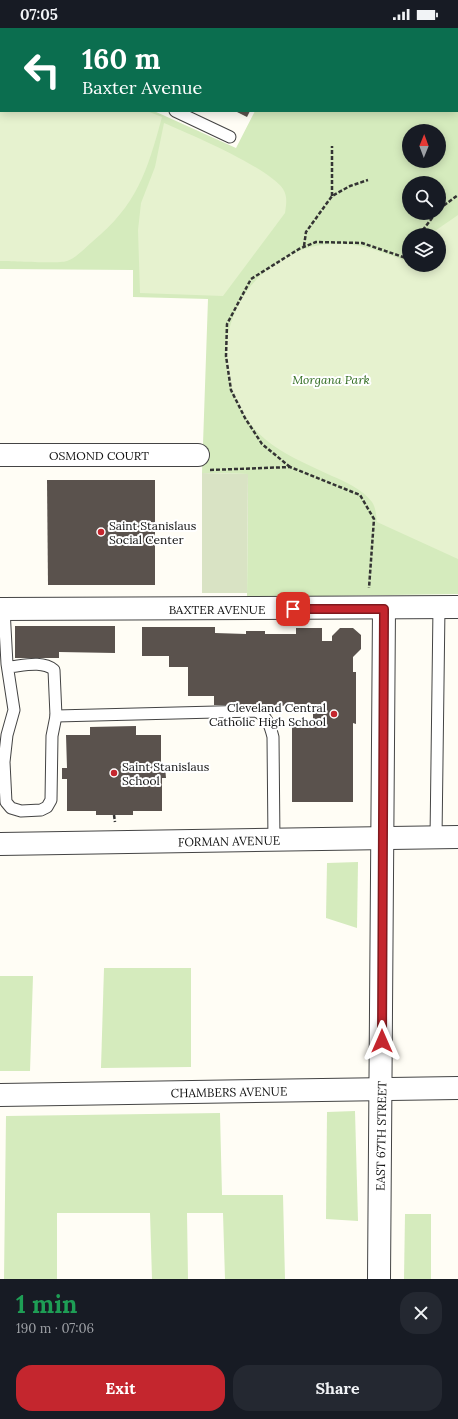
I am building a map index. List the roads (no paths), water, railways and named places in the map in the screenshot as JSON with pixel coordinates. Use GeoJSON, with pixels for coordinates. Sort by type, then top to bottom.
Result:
{"type":"FeatureCollection","features":[{"type":"Feature","properties":{"kind":"street","name":"OSMOND COURT"},"geometry":{"type":"LineString","coordinates":[[0,455],[201,463]]}},
{"type":"Feature","properties":{"kind":"street","name":"BAXTER AVENUE"},"geometry":{"type":"LineString","coordinates":[[2,609],[376,602],[448,607]]}},
{"type":"Feature","properties":{"kind":"street","name":"EAST 67TH STREET"},"geometry":{"type":"LineString","coordinates":[[376,602],[382,838],[380,1279]]}},
{"type":"Feature","properties":{"kind":"street","name":"FORMAN AVENUE"},"geometry":{"type":"LineString","coordinates":[[0,844],[458,837]]}},
{"type":"Feature","properties":{"kind":"street","name":"CHAMBERS AVENUE"},"geometry":{"type":"LineString","coordinates":[[0,1095],[458,1088]]}},
{"type":"Feature","properties":{"kind":"lane"},"geometry":{"type":"LineString","coordinates":[[177,112],[230,137]]}},
{"type":"Feature","properties":{"kind":"lane"},"geometry":{"type":"LineString","coordinates":[[436,838],[448,607]]}},
{"type":"Feature","properties":{"kind":"lane"},"geometry":{"type":"LineString","coordinates":[[2,609],[3,627],[8,667],[14,710],[7,735],[4,762],[6,802],[11,808],[21,811],[41,810],[48,807],[51,800],[52,736],[56,716],[54,670],[49,665],[42,664],[8,667]]}},
{"type":"Feature","properties":{"kind":"lane"},"geometry":{"type":"LineString","coordinates":[[56,716],[256,711],[262,714],[268,721],[273,737],[274,841]]}},
{"type":"Feature","properties":{"kind":"place","name":"Saint Stanislaus Social Center"},"geometry":{"type":"Point","coordinates":[101,532]}},
{"type":"Feature","properties":{"kind":"place","name":"Cleveland Central Catholic High School"},"geometry":{"type":"Point","coordinates":[334,714]}},
{"type":"Feature","properties":{"kind":"place","name":"Saint Stanislaus School"},"geometry":{"type":"Point","coordinates":[114,773]}},
{"type":"Feature","properties":{"kind":"park label","name":"Morgana Park"},"geometry":{"type":"Point","coordinates":[331,379]}}]}
